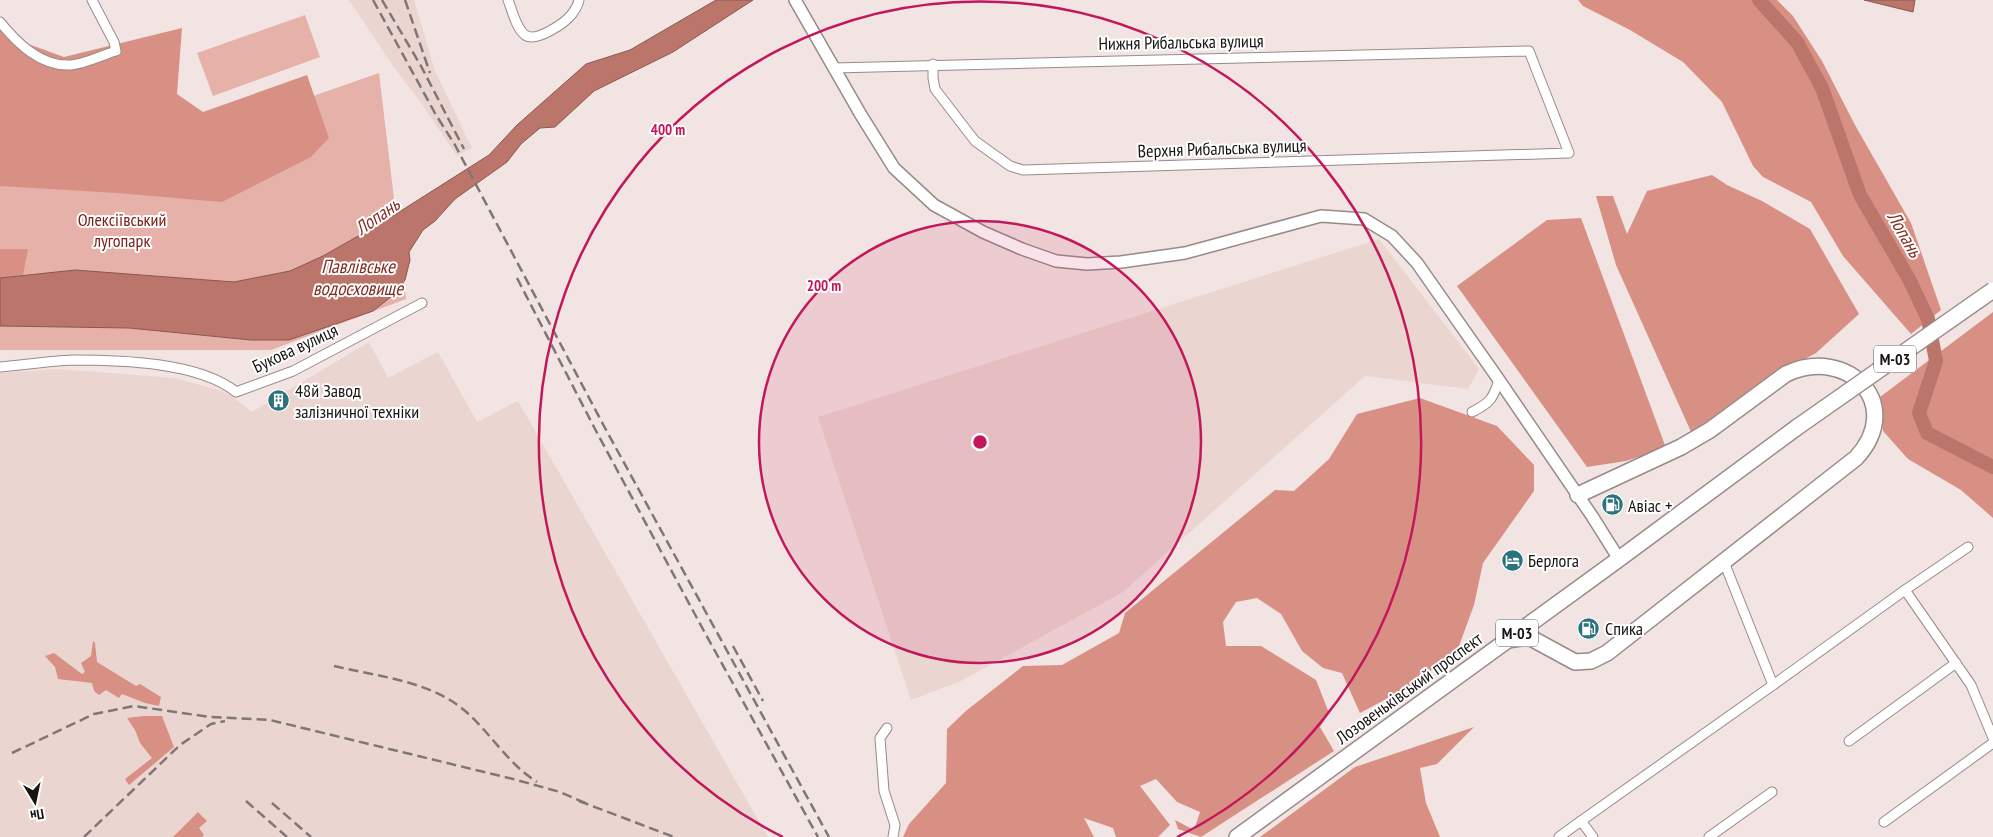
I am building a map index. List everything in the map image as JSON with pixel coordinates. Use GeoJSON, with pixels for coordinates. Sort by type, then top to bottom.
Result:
{"type":"FeatureCollection","features":[{"type":"Feature","properties":{"kind":"highway","name":"Лозовеньківський проспект"},"geometry":{"type":"LineString","coordinates":[[1237,837],[1619,560],[1796,428],[1993,290]]}},
{"type":"Feature","properties":{"kind":"highway"},"geometry":{"type":"LineString","coordinates":[[1507,640],[1529,637],[1541,642],[1568,659],[1583,662],[1591,661],[1607,653],[1862,451],[1870,436],[1874,419],[1871,393],[1856,379],[1834,367],[1816,365],[1798,368],[1786,374],[1710,430],[1681,446],[1578,495]]}},
{"type":"Feature","properties":{"kind":"street"},"geometry":{"type":"LineString","coordinates":[[0,22],[8,32],[37,58],[56,64],[72,65],[116,51],[114,42],[92,0]]}},
{"type":"Feature","properties":{"kind":"street"},"geometry":{"type":"LineString","coordinates":[[508,0],[521,31],[527,36],[534,38],[542,35],[571,16],[579,0]]}},
{"type":"Feature","properties":{"kind":"street"},"geometry":{"type":"LineString","coordinates":[[797,4],[894,168],[934,205],[983,232],[1022,249],[1056,261],[1087,264],[1121,262],[1185,253],[1321,216],[1364,219],[1392,236],[1417,263],[1499,380],[1578,495],[1619,560]]}},
{"type":"Feature","properties":{"kind":"street","name":"Нижня Рибальська вулиця"},"geometry":{"type":"LineString","coordinates":[[834,68],[933,64],[1529,51],[1569,154]]}},
{"type":"Feature","properties":{"kind":"street","name":"Верхня Рибальська вулиця"},"geometry":{"type":"LineString","coordinates":[[933,64],[935,89],[975,141],[1010,166],[1023,170],[1569,154]]}},
{"type":"Feature","properties":{"kind":"street","name":"Букова вулиця"},"geometry":{"type":"LineString","coordinates":[[0,367],[71,360],[163,365],[200,373],[227,384],[236,392],[293,371],[422,303]]}},
{"type":"Feature","properties":{"kind":"street"},"geometry":{"type":"LineString","coordinates":[[1472,412],[1487,405],[1495,394],[1499,380]]}},
{"type":"Feature","properties":{"kind":"street"},"geometry":{"type":"LineString","coordinates":[[1559,837],[1968,547]]}},
{"type":"Feature","properties":{"kind":"street"},"geometry":{"type":"LineString","coordinates":[[1724,562],[1773,685]]}},
{"type":"Feature","properties":{"kind":"street"},"geometry":{"type":"LineString","coordinates":[[1905,590],[1971,685],[1993,738]]}},
{"type":"Feature","properties":{"kind":"street"},"geometry":{"type":"LineString","coordinates":[[1848,741],[1956,663]]}},
{"type":"Feature","properties":{"kind":"street"},"geometry":{"type":"LineString","coordinates":[[887,728],[880,738],[884,790],[895,825],[893,837]]}},
{"type":"Feature","properties":{"kind":"street"},"geometry":{"type":"LineString","coordinates":[[1884,822],[1993,743]]}},
{"type":"Feature","properties":{"kind":"street"},"geometry":{"type":"LineString","coordinates":[[1709,837],[1772,792]]}},
{"type":"Feature","properties":{"kind":"street"},"geometry":{"type":"LineString","coordinates":[[1581,821],[1592,837]]}},
{"type":"Feature","properties":{"kind":"shaded area"},"geometry":{"type":"Polygon","coordinates":[[[349,0],[414,0],[435,71],[472,148],[457,156],[349,0]]]}},
{"type":"Feature","properties":{"kind":"shaded area"},"geometry":{"type":"Polygon","coordinates":[[[1578,0],[1777,0],[1793,16],[1822,61],[1855,125],[1911,223],[1941,310],[1911,334],[1843,256],[1811,202],[1763,177],[1753,166],[1722,102],[1683,62],[1630,30],[1583,6],[1578,0]]]}},
{"type":"Feature","properties":{"kind":"shaded area"},"geometry":{"type":"Polygon","coordinates":[[[0,27],[6,36],[64,57],[182,28],[177,94],[203,112],[307,75],[329,138],[311,157],[222,202],[0,186],[0,27]]]}},
{"type":"Feature","properties":{"kind":"shaded area"},"geometry":{"type":"Polygon","coordinates":[[[1712,175],[1727,185],[1762,201],[1810,229],[1859,314],[1816,353],[1752,388],[1692,434],[1616,265],[1596,196],[1613,196],[1627,234],[1647,191],[1712,175]]]}},
{"type":"Feature","properties":{"kind":"shaded area"},"geometry":{"type":"Polygon","coordinates":[[[1581,218],[1666,448],[1626,461],[1587,467],[1457,286],[1547,220],[1581,218]]]}},
{"type":"Feature","properties":{"kind":"shaded area"},"geometry":{"type":"Polygon","coordinates":[[[1379,239],[1479,369],[1468,389],[1365,376],[1123,592],[959,682],[911,700],[818,417],[1379,239]]]}},
{"type":"Feature","properties":{"kind":"shaded area"},"geometry":{"type":"Polygon","coordinates":[[[0,249],[28,249],[23,275],[0,278],[0,249]]]}},
{"type":"Feature","properties":{"kind":"shaded area"},"geometry":{"type":"Polygon","coordinates":[[[1993,312],[1993,518],[1961,490],[1908,459],[1883,431],[1880,397],[1993,312]]]}},
{"type":"Feature","properties":{"kind":"shaded area"},"geometry":{"type":"Polygon","coordinates":[[[369,342],[388,378],[438,352],[477,422],[518,401],[768,837],[0,837],[0,373],[57,369],[175,378],[222,391],[232,396],[252,412],[369,342]]]}},
{"type":"Feature","properties":{"kind":"shaded area"},"geometry":{"type":"Polygon","coordinates":[[[1420,398],[1497,426],[1534,465],[1534,491],[1483,563],[1474,605],[1459,646],[1418,682],[1360,713],[1342,673],[1323,668],[1302,651],[1281,614],[1257,598],[1236,602],[1223,622],[1226,646],[1261,646],[1316,680],[1329,713],[1320,727],[1334,751],[1201,837],[1178,829],[1175,820],[1194,830],[1200,812],[1177,802],[1156,779],[1140,786],[1170,825],[1158,837],[1116,837],[1113,828],[1084,818],[1094,837],[903,837],[909,824],[946,783],[947,729],[967,710],[1023,666],[1062,665],[1119,633],[1125,613],[1275,490],[1294,491],[1329,459],[1357,414],[1420,398]]]}},
{"type":"Feature","properties":{"kind":"shaded area"},"geometry":{"type":"Polygon","coordinates":[[[93,641],[95,643],[97,662],[136,686],[140,684],[161,697],[159,706],[122,694],[119,698],[106,690],[99,695],[94,691],[92,683],[58,679],[55,667],[45,656],[54,653],[82,674],[85,672],[81,663],[91,656],[93,641]]]}},
{"type":"Feature","properties":{"kind":"shaded area"},"geometry":{"type":"Polygon","coordinates":[[[162,716],[174,747],[129,785],[125,779],[152,758],[140,743],[135,730],[127,718],[162,716]]]}},
{"type":"Feature","properties":{"kind":"shaded area"},"geometry":{"type":"Polygon","coordinates":[[[1474,727],[1437,764],[1420,768],[1426,803],[1440,837],[1260,837],[1355,767],[1474,727]]]}},
{"type":"Feature","properties":{"kind":"shaded area"},"geometry":{"type":"Polygon","coordinates":[[[198,812],[207,821],[199,828],[204,835],[202,837],[173,837],[198,812]]]}},
{"type":"Feature","properties":{"kind":"green space"},"geometry":{"type":"Polygon","coordinates":[[[305,15],[320,57],[213,96],[197,53],[305,15]]]}},
{"type":"Feature","properties":{"kind":"green space","name":"Олексіївський лугопарк"},"geometry":{"type":"Polygon","coordinates":[[[0,60],[213,131],[379,73],[406,299],[271,350],[0,350],[0,60]]]}},
{"type":"Feature","properties":{"kind":"water","name":"Павлівське водосховище"},"geometry":{"type":"Polygon","coordinates":[[[716,0],[753,0],[673,52],[594,91],[555,127],[540,128],[521,144],[507,162],[455,199],[435,221],[423,230],[409,252],[410,260],[405,280],[392,296],[373,311],[289,340],[251,340],[129,328],[0,326],[0,278],[75,270],[234,282],[290,271],[323,256],[388,219],[489,155],[517,125],[586,64],[630,50],[716,0]]]}},
{"type":"Feature","properties":{"kind":"water"},"geometry":{"type":"Polygon","coordinates":[[[1864,0],[1915,0],[1913,12],[1864,0]]]}},
{"type":"Feature","properties":{"kind":"waterway","name":"Лопань"},"geometry":{"type":"LineString","coordinates":[[1759,0],[1797,42],[1822,88],[1860,195],[1909,279],[1928,319],[1936,361],[1919,413],[1927,433],[1993,467]]}},
{"type":"Feature","properties":{"kind":"railway"},"geometry":{"type":"LineString","coordinates":[[373,0],[436,115],[455,145],[605,428],[829,837]]}},
{"type":"Feature","properties":{"kind":"railway"},"geometry":{"type":"LineString","coordinates":[[382,0],[421,66],[464,149]]}},
{"type":"Feature","properties":{"kind":"railway"},"geometry":{"type":"LineString","coordinates":[[405,0],[430,73]]}},
{"type":"Feature","properties":{"kind":"railway"},"geometry":{"type":"LineString","coordinates":[[517,278],[595,429],[818,837]]}},
{"type":"Feature","properties":{"kind":"railway"},"geometry":{"type":"LineString","coordinates":[[733,646],[763,701]]}},
{"type":"Feature","properties":{"kind":"railway"},"geometry":{"type":"LineString","coordinates":[[334,666],[402,681],[435,692],[450,700],[464,710],[517,766],[537,782]]}},
{"type":"Feature","properties":{"kind":"railway"},"geometry":{"type":"LineString","coordinates":[[12,753],[94,714],[134,706],[210,717],[270,720],[513,779],[560,792],[585,803]]}},
{"type":"Feature","properties":{"kind":"railway"},"geometry":{"type":"LineString","coordinates":[[84,837],[180,745],[211,724],[225,721]]}},
{"type":"Feature","properties":{"kind":"railway"},"geometry":{"type":"LineString","coordinates":[[246,801],[287,837]]}},
{"type":"Feature","properties":{"kind":"railway"},"geometry":{"type":"LineString","coordinates":[[579,801],[674,837]]}},
{"type":"Feature","properties":{"kind":"railway"},"geometry":{"type":"LineString","coordinates":[[272,803],[311,837]]}},
{"type":"Feature","properties":{"kind":"place","name":"48й Завод залізничної техніки"},"geometry":{"type":"Point","coordinates":[279,400]}},
{"type":"Feature","properties":{"kind":"place","name":"Авiас +"},"geometry":{"type":"Point","coordinates":[1612,505]}},
{"type":"Feature","properties":{"kind":"place","name":"Берлога"},"geometry":{"type":"Point","coordinates":[1512,560]}},
{"type":"Feature","properties":{"kind":"place","name":"Спика"},"geometry":{"type":"Point","coordinates":[1589,628]}}]}
